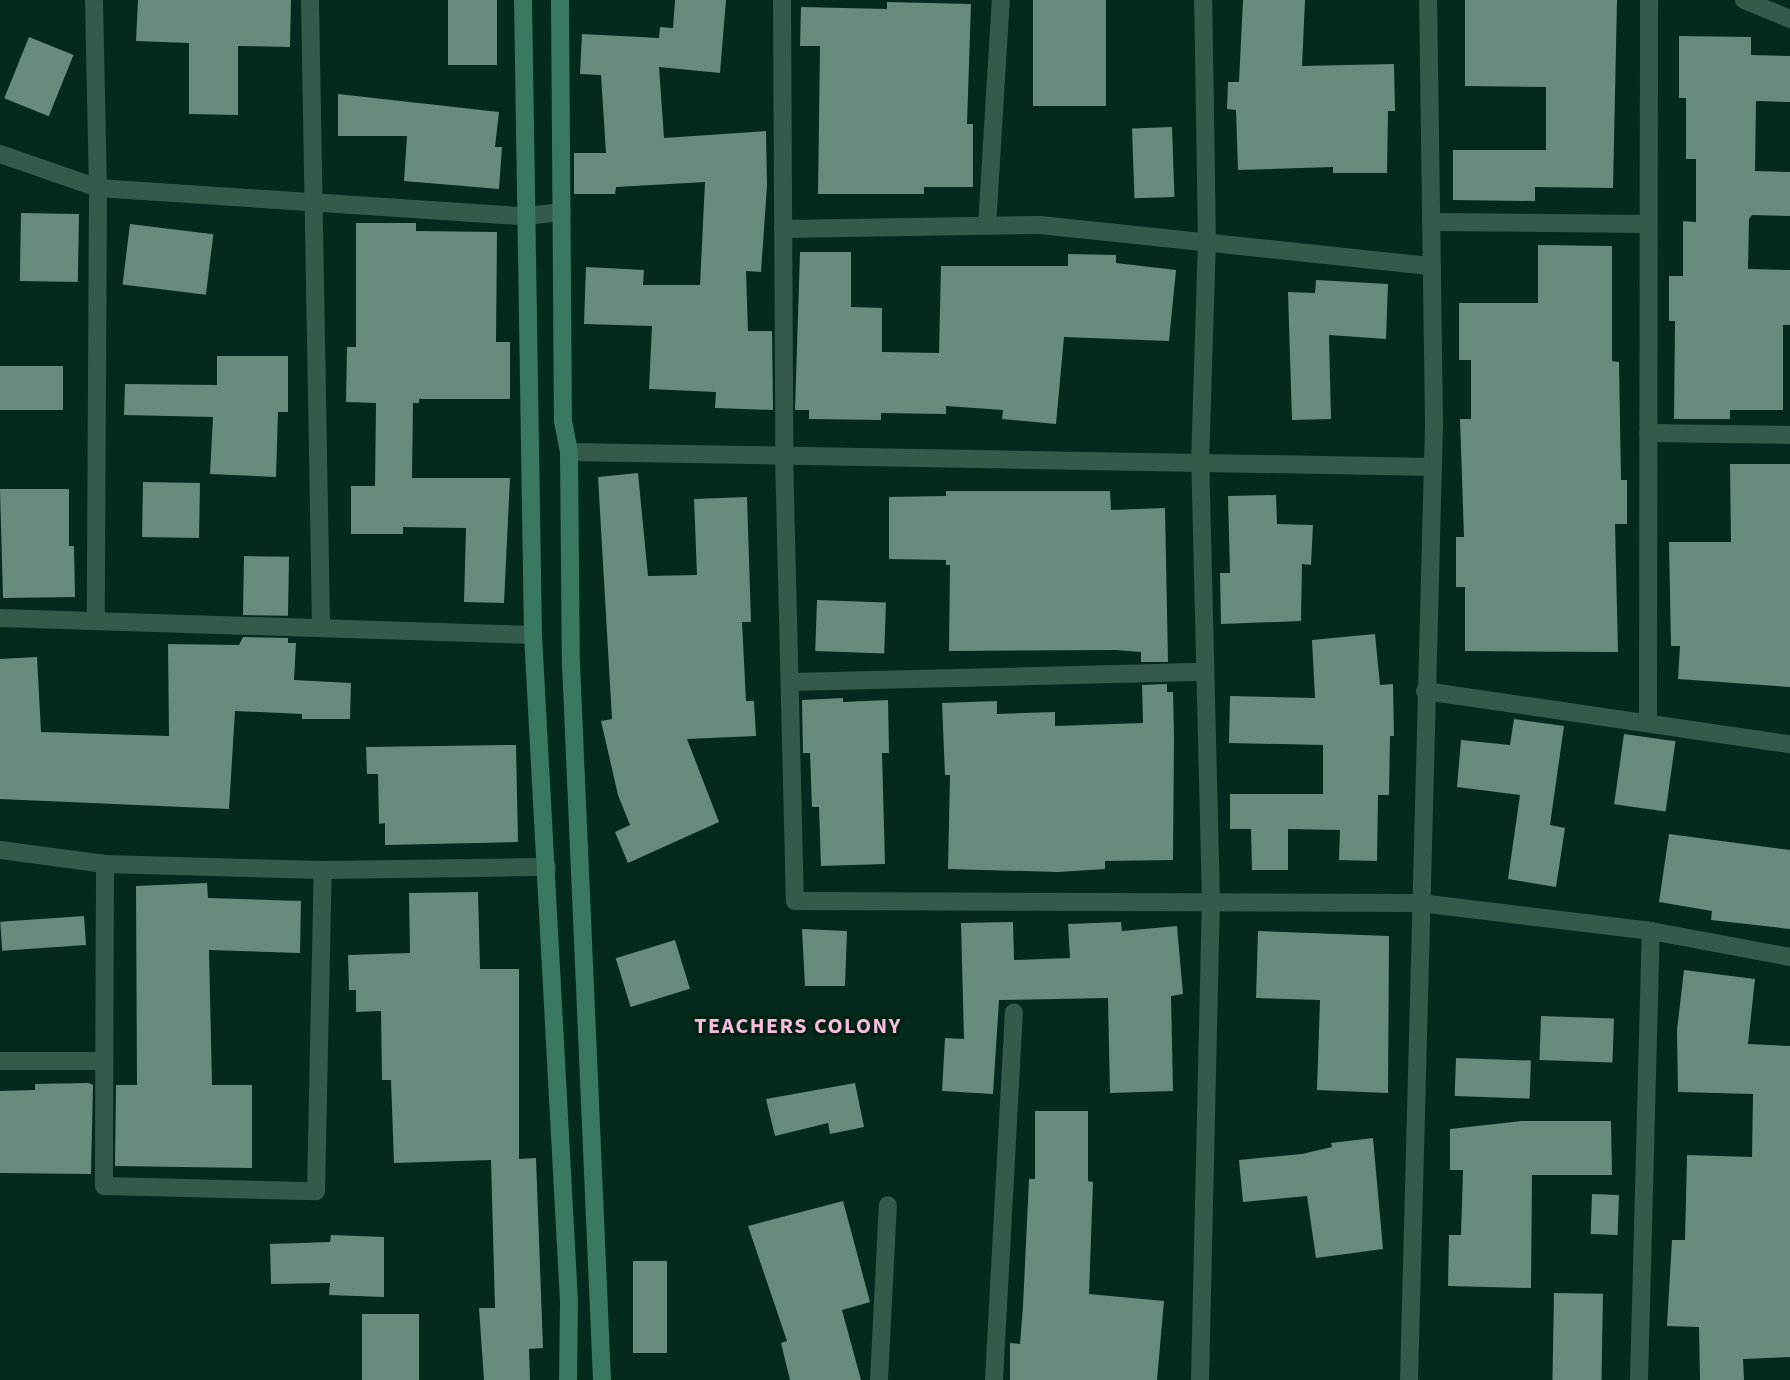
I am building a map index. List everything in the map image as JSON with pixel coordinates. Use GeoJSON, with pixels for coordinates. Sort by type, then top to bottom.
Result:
{"type":"FeatureCollection","features":[{"type":"Feature","properties":{"kind":"street"},"geometry":{"type":"LineString","coordinates":[[94,0],[98,188],[96,621]]}},
{"type":"Feature","properties":{"kind":"street"},"geometry":{"type":"LineString","coordinates":[[310,0],[321,627]]}},
{"type":"Feature","properties":{"kind":"street"},"geometry":{"type":"LineString","coordinates":[[523,0],[525,216],[535,567],[533,635],[569,1302],[568,1380]]}},
{"type":"Feature","properties":{"kind":"street"},"geometry":{"type":"LineString","coordinates":[[560,0],[563,421],[569,452],[571,664],[602,1380]]}},
{"type":"Feature","properties":{"kind":"street"},"geometry":{"type":"LineString","coordinates":[[782,0],[784,455],[795,901],[1419,903],[1651,931],[1790,957]]}},
{"type":"Feature","properties":{"kind":"street"},"geometry":{"type":"LineString","coordinates":[[987,226],[1001,0]]}},
{"type":"Feature","properties":{"kind":"street"},"geometry":{"type":"LineString","coordinates":[[1200,1380],[1211,902],[1200,463],[1207,243],[1203,0]]}},
{"type":"Feature","properties":{"kind":"street"},"geometry":{"type":"LineString","coordinates":[[1409,1380],[1419,903],[1433,467],[1428,0]]}},
{"type":"Feature","properties":{"kind":"street"},"geometry":{"type":"LineString","coordinates":[[1647,723],[1649,0]]}},
{"type":"Feature","properties":{"kind":"street"},"geometry":{"type":"LineString","coordinates":[[1744,0],[1790,19]]}},
{"type":"Feature","properties":{"kind":"street"},"geometry":{"type":"LineString","coordinates":[[0,154],[98,188],[525,216],[562,212]]}},
{"type":"Feature","properties":{"kind":"street"},"geometry":{"type":"LineString","coordinates":[[1431,222],[1648,224]]}},
{"type":"Feature","properties":{"kind":"street"},"geometry":{"type":"LineString","coordinates":[[783,229],[1040,225],[1432,266]]}},
{"type":"Feature","properties":{"kind":"street"},"geometry":{"type":"LineString","coordinates":[[1648,433],[1790,435]]}},
{"type":"Feature","properties":{"kind":"street"},"geometry":{"type":"LineString","coordinates":[[569,452],[1433,467]]}},
{"type":"Feature","properties":{"kind":"street"},"geometry":{"type":"LineString","coordinates":[[0,618],[533,635]]}},
{"type":"Feature","properties":{"kind":"street"},"geometry":{"type":"LineString","coordinates":[[790,682],[1205,672]]}},
{"type":"Feature","properties":{"kind":"street"},"geometry":{"type":"LineString","coordinates":[[1425,691],[1790,744]]}},
{"type":"Feature","properties":{"kind":"street"},"geometry":{"type":"LineString","coordinates":[[0,850],[105,864],[323,870],[547,867]]}},
{"type":"Feature","properties":{"kind":"street"},"geometry":{"type":"LineString","coordinates":[[105,864],[104,1186],[316,1191],[323,870]]}},
{"type":"Feature","properties":{"kind":"street"},"geometry":{"type":"LineString","coordinates":[[1639,1380],[1651,931]]}},
{"type":"Feature","properties":{"kind":"street"},"geometry":{"type":"LineString","coordinates":[[994,1380],[1014,1012]]}},
{"type":"Feature","properties":{"kind":"street"},"geometry":{"type":"LineString","coordinates":[[0,1061],[104,1061]]}},
{"type":"Feature","properties":{"kind":"street"},"geometry":{"type":"LineString","coordinates":[[879,1380],[888,1205]]}},
{"type":"Feature","properties":{"kind":"building"},"geometry":{"type":"Polygon","coordinates":[[[138,0],[291,0],[290,47],[238,46],[238,115],[189,114],[189,43],[136,41],[138,0]]]}},
{"type":"Feature","properties":{"kind":"building"},"geometry":{"type":"Polygon","coordinates":[[[448,0],[497,0],[497,65],[448,65],[448,0]]]}},
{"type":"Feature","properties":{"kind":"building"},"geometry":{"type":"Polygon","coordinates":[[[675,0],[726,0],[720,73],[659,67],[664,138],[766,131],[767,186],[761,272],[746,271],[748,331],[772,331],[773,410],[715,408],[716,392],[649,389],[652,326],[584,324],[586,267],[644,270],[643,285],[700,285],[705,182],[616,187],[615,194],[574,194],[574,153],[606,153],[601,75],[580,74],[582,34],[659,38],[660,27],[673,28],[675,0]]]}},
{"type":"Feature","properties":{"kind":"building"},"geometry":{"type":"Polygon","coordinates":[[[1033,0],[1106,0],[1106,106],[1033,106],[1033,0]]]}},
{"type":"Feature","properties":{"kind":"building"},"geometry":{"type":"Polygon","coordinates":[[[1243,0],[1305,0],[1302,66],[1394,64],[1395,111],[1388,111],[1387,173],[1333,173],[1333,167],[1238,170],[1236,110],[1227,109],[1228,82],[1239,82],[1243,0]]]}},
{"type":"Feature","properties":{"kind":"building"},"geometry":{"type":"Polygon","coordinates":[[[1465,0],[1617,0],[1613,188],[1535,187],[1535,201],[1453,200],[1453,150],[1546,150],[1546,87],[1465,86],[1465,0]]]}},
{"type":"Feature","properties":{"kind":"building"},"geometry":{"type":"Polygon","coordinates":[[[887,2],[971,4],[967,124],[973,124],[973,187],[924,187],[924,194],[818,194],[820,46],[800,46],[801,7],[887,9],[887,2]]]}},
{"type":"Feature","properties":{"kind":"building"},"geometry":{"type":"Polygon","coordinates":[[[1679,36],[1751,37],[1751,55],[1790,56],[1790,102],[1756,101],[1755,171],[1790,172],[1790,216],[1752,215],[1749,219],[1748,269],[1790,270],[1790,325],[1783,325],[1783,410],[1730,410],[1730,419],[1674,419],[1675,321],[1669,321],[1669,276],[1683,276],[1683,221],[1696,222],[1696,159],[1686,159],[1686,98],[1679,98],[1679,36]]]}},
{"type":"Feature","properties":{"kind":"building"},"geometry":{"type":"Polygon","coordinates":[[[29,37],[74,55],[49,116],[4,98],[29,37]]]}},
{"type":"Feature","properties":{"kind":"building"},"geometry":{"type":"Polygon","coordinates":[[[338,94],[499,112],[495,147],[502,147],[499,189],[404,181],[407,136],[338,136],[338,94]]]}},
{"type":"Feature","properties":{"kind":"building"},"geometry":{"type":"Polygon","coordinates":[[[1172,127],[1174,197],[1134,198],[1132,128],[1172,127]]]}},
{"type":"Feature","properties":{"kind":"building"},"geometry":{"type":"Polygon","coordinates":[[[21,213],[79,214],[78,282],[20,281],[21,213]]]}},
{"type":"Feature","properties":{"kind":"building"},"geometry":{"type":"Polygon","coordinates":[[[356,223],[416,223],[416,231],[497,232],[496,342],[510,342],[510,399],[419,399],[419,403],[413,403],[412,478],[510,478],[504,603],[464,602],[466,528],[403,527],[403,534],[351,534],[351,486],[375,486],[376,403],[346,402],[347,347],[356,347],[356,223]]]}},
{"type":"Feature","properties":{"kind":"building"},"geometry":{"type":"Polygon","coordinates":[[[130,224],[213,234],[206,295],[123,285],[130,224]]]}},
{"type":"Feature","properties":{"kind":"building"},"geometry":{"type":"Polygon","coordinates":[[[1538,245],[1612,246],[1612,361],[1619,362],[1621,480],[1627,480],[1627,524],[1615,524],[1618,652],[1465,651],[1465,587],[1456,587],[1456,537],[1464,537],[1460,419],[1471,419],[1471,360],[1459,360],[1459,303],[1538,303],[1538,245]]]}},
{"type":"Feature","properties":{"kind":"building"},"geometry":{"type":"Polygon","coordinates":[[[800,252],[851,252],[851,307],[882,308],[882,352],[939,353],[941,266],[1068,266],[1068,254],[1116,255],[1116,263],[1176,270],[1169,341],[1064,337],[1056,424],[1002,419],[1003,410],[946,406],[946,414],[881,413],[881,420],[809,419],[809,410],[795,410],[800,252]]]}},
{"type":"Feature","properties":{"kind":"building"},"geometry":{"type":"Polygon","coordinates":[[[1316,280],[1388,284],[1386,339],[1329,335],[1331,419],[1292,420],[1288,292],[1315,293],[1316,280]]]}},
{"type":"Feature","properties":{"kind":"building"},"geometry":{"type":"Polygon","coordinates":[[[217,356],[288,356],[288,412],[278,412],[276,477],[210,474],[213,417],[124,415],[125,384],[217,385],[217,356]]]}},
{"type":"Feature","properties":{"kind":"building"},"geometry":{"type":"Polygon","coordinates":[[[0,366],[63,366],[63,410],[0,410],[0,366]]]}},
{"type":"Feature","properties":{"kind":"building"},"geometry":{"type":"Polygon","coordinates":[[[1730,464],[1790,464],[1790,687],[1678,679],[1680,646],[1671,646],[1669,542],[1731,542],[1730,464]]]}},
{"type":"Feature","properties":{"kind":"building"},"geometry":{"type":"Polygon","coordinates":[[[638,473],[648,576],[697,575],[694,499],[747,497],[751,622],[742,622],[746,701],[754,701],[756,736],[687,739],[719,822],[628,863],[615,832],[630,825],[618,795],[601,721],[612,719],[598,477],[638,473]]]}},
{"type":"Feature","properties":{"kind":"building"},"geometry":{"type":"Polygon","coordinates":[[[143,482],[200,483],[199,538],[142,537],[143,482]]]}},
{"type":"Feature","properties":{"kind":"building"},"geometry":{"type":"Polygon","coordinates":[[[0,489],[69,489],[69,546],[74,546],[75,597],[3,598],[0,489]]]}},
{"type":"Feature","properties":{"kind":"building"},"geometry":{"type":"Polygon","coordinates":[[[946,491],[1110,491],[1111,510],[1165,508],[1168,662],[1141,662],[1141,652],[1116,650],[949,651],[950,565],[946,565],[946,560],[889,559],[889,497],[946,496],[946,491]]]}},
{"type":"Feature","properties":{"kind":"building"},"geometry":{"type":"Polygon","coordinates":[[[1276,495],[1277,524],[1313,525],[1311,565],[1302,564],[1301,621],[1221,624],[1220,573],[1230,573],[1228,496],[1276,495]]]}},
{"type":"Feature","properties":{"kind":"building"},"geometry":{"type":"Polygon","coordinates":[[[244,556],[289,557],[288,616],[243,615],[244,556]]]}},
{"type":"Feature","properties":{"kind":"building"},"geometry":{"type":"Polygon","coordinates":[[[817,600],[886,602],[884,653],[815,651],[817,600]]]}},
{"type":"Feature","properties":{"kind":"building"},"geometry":{"type":"Polygon","coordinates":[[[1375,634],[1380,685],[1393,684],[1394,736],[1390,736],[1389,795],[1378,795],[1377,861],[1339,860],[1340,830],[1288,829],[1288,870],[1252,870],[1251,829],[1230,829],[1230,794],[1323,794],[1323,745],[1229,743],[1230,696],[1315,698],[1312,640],[1375,634]]]}},
{"type":"Feature","properties":{"kind":"building"},"geometry":{"type":"Polygon","coordinates":[[[243,637],[288,638],[288,643],[296,643],[294,680],[351,683],[350,719],[302,719],[302,714],[235,711],[229,809],[0,799],[0,659],[37,657],[41,732],[169,736],[168,644],[239,645],[243,637]]]}},
{"type":"Feature","properties":{"kind":"building"},"geometry":{"type":"Polygon","coordinates":[[[1167,684],[1167,692],[1173,692],[1173,860],[1105,861],[1105,869],[1058,872],[948,869],[950,775],[945,775],[942,703],[997,701],[997,714],[1055,712],[1055,726],[1143,723],[1142,685],[1167,684]]]}},
{"type":"Feature","properties":{"kind":"building"},"geometry":{"type":"Polygon","coordinates":[[[843,698],[843,702],[888,700],[889,753],[882,753],[885,864],[821,866],[819,807],[812,807],[810,753],[803,753],[802,700],[843,698]]]}},
{"type":"Feature","properties":{"kind":"building"},"geometry":{"type":"Polygon","coordinates":[[[1514,719],[1564,726],[1550,825],[1565,828],[1556,887],[1508,879],[1520,795],[1457,787],[1461,740],[1510,745],[1514,719]]]}},
{"type":"Feature","properties":{"kind":"building"},"geometry":{"type":"Polygon","coordinates":[[[1624,734],[1675,741],[1666,812],[1614,804],[1624,734]]]}},
{"type":"Feature","properties":{"kind":"building"},"geometry":{"type":"Polygon","coordinates":[[[516,745],[518,842],[385,845],[385,823],[379,824],[378,774],[367,774],[366,747],[516,745]]]}},
{"type":"Feature","properties":{"kind":"building"},"geometry":{"type":"Polygon","coordinates":[[[1669,834],[1790,850],[1790,929],[1711,920],[1712,911],[1659,902],[1669,834]]]}},
{"type":"Feature","properties":{"kind":"building"},"geometry":{"type":"Polygon","coordinates":[[[207,883],[208,898],[301,901],[300,953],[209,950],[212,1085],[252,1085],[252,1168],[115,1166],[116,1085],[137,1085],[136,886],[207,883]]]}},
{"type":"Feature","properties":{"kind":"building"},"geometry":{"type":"Polygon","coordinates":[[[478,892],[480,969],[519,969],[519,1159],[536,1158],[543,1348],[529,1349],[530,1380],[484,1380],[479,1308],[495,1308],[491,1160],[394,1163],[391,1080],[382,1080],[381,1011],[356,1012],[356,990],[349,990],[348,955],[410,953],[409,893],[478,892]]]}},
{"type":"Feature","properties":{"kind":"building"},"geometry":{"type":"Polygon","coordinates":[[[84,916],[86,945],[2,951],[0,922],[84,916]]]}},
{"type":"Feature","properties":{"kind":"building"},"geometry":{"type":"Polygon","coordinates":[[[1013,922],[1014,960],[1070,958],[1068,924],[1121,922],[1122,931],[1177,926],[1183,994],[1171,996],[1173,1091],[1110,1093],[1108,998],[999,1000],[993,1094],[942,1091],[945,1038],[964,1039],[961,923],[1013,922]]]}},
{"type":"Feature","properties":{"kind":"building"},"geometry":{"type":"Polygon","coordinates":[[[802,929],[847,931],[845,986],[805,986],[802,929]]]}},
{"type":"Feature","properties":{"kind":"building"},"geometry":{"type":"Polygon","coordinates":[[[1258,931],[1389,936],[1388,1093],[1317,1090],[1320,1000],[1256,998],[1258,931]]]}},
{"type":"Feature","properties":{"kind":"building"},"geometry":{"type":"Polygon","coordinates":[[[675,940],[690,989],[631,1007],[616,958],[675,940]]]}},
{"type":"Feature","properties":{"kind":"building"},"geometry":{"type":"Polygon","coordinates":[[[1684,970],[1755,979],[1748,1044],[1790,1046],[1790,1357],[1743,1359],[1744,1380],[1700,1380],[1699,1327],[1667,1326],[1672,1240],[1685,1240],[1687,1155],[1752,1157],[1753,1094],[1678,1092],[1677,1030],[1684,970]]]}},
{"type":"Feature","properties":{"kind":"building"},"geometry":{"type":"Polygon","coordinates":[[[1541,1016],[1614,1019],[1612,1063],[1539,1060],[1541,1016]]]}},
{"type":"Feature","properties":{"kind":"building"},"geometry":{"type":"Polygon","coordinates":[[[1456,1058],[1531,1061],[1530,1099],[1455,1096],[1456,1058]]]}},
{"type":"Feature","properties":{"kind":"building"},"geometry":{"type":"Polygon","coordinates":[[[89,1083],[93,1085],[91,1174],[0,1173],[0,1091],[35,1090],[35,1084],[89,1083]]]}},
{"type":"Feature","properties":{"kind":"building"},"geometry":{"type":"Polygon","coordinates":[[[855,1083],[864,1127],[830,1134],[828,1123],[775,1136],[766,1099],[855,1083]]]}},
{"type":"Feature","properties":{"kind":"building"},"geometry":{"type":"Polygon","coordinates":[[[1035,1111],[1088,1111],[1088,1181],[1093,1182],[1089,1294],[1164,1301],[1157,1380],[1010,1380],[1010,1343],[1020,1344],[1029,1179],[1035,1179],[1035,1111]]]}},
{"type":"Feature","properties":{"kind":"building"},"geometry":{"type":"Polygon","coordinates":[[[1522,1121],[1611,1121],[1612,1175],[1532,1175],[1531,1288],[1448,1286],[1449,1235],[1461,1235],[1463,1170],[1450,1170],[1450,1129],[1522,1121]]]}},
{"type":"Feature","properties":{"kind":"building"},"geometry":{"type":"Polygon","coordinates":[[[1373,1138],[1383,1249],[1316,1258],[1307,1196],[1243,1202],[1239,1160],[1302,1154],[1332,1147],[1331,1143],[1373,1138]]]}},
{"type":"Feature","properties":{"kind":"building"},"geometry":{"type":"Polygon","coordinates":[[[1592,1194],[1619,1195],[1618,1235],[1591,1234],[1592,1194]]]}},
{"type":"Feature","properties":{"kind":"building"},"geometry":{"type":"Polygon","coordinates":[[[843,1201],[870,1302],[842,1310],[861,1380],[790,1380],[781,1343],[787,1341],[748,1226],[843,1201]]]}},
{"type":"Feature","properties":{"kind":"building"},"geometry":{"type":"Polygon","coordinates":[[[331,1235],[384,1237],[384,1297],[329,1295],[330,1283],[271,1284],[270,1244],[330,1242],[331,1235]]]}},
{"type":"Feature","properties":{"kind":"building"},"geometry":{"type":"Polygon","coordinates":[[[633,1261],[667,1261],[667,1353],[633,1353],[633,1261]]]}},
{"type":"Feature","properties":{"kind":"building"},"geometry":{"type":"Polygon","coordinates":[[[1554,1293],[1603,1294],[1601,1380],[1552,1380],[1554,1293]]]}},
{"type":"Feature","properties":{"kind":"building"},"geometry":{"type":"Polygon","coordinates":[[[362,1314],[419,1314],[419,1380],[362,1380],[362,1314]]]}},
{"type":"Feature","properties":{"kind":"district","name":"TEACHERS COLONY"},"geometry":{"type":"Point","coordinates":[798,1027]}}]}
